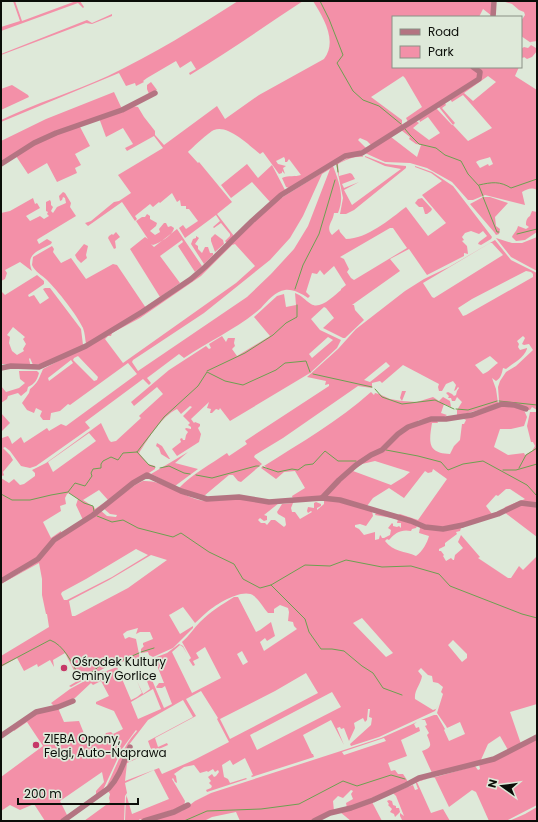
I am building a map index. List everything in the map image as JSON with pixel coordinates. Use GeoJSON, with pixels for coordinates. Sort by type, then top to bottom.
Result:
{"type":"FeatureCollection","features":[{"type":"Feature","properties":{"kind":"street"},"geometry":{"type":"LineString","coordinates":[[493,16],[494,1]]}},
{"type":"Feature","properties":{"kind":"street"},"geometry":{"type":"LineString","coordinates":[[1,368],[11,366],[40,367],[86,346],[142,312],[191,279],[252,221],[290,189],[345,156],[362,153],[479,79],[480,72],[475,68]]}},
{"type":"Feature","properties":{"kind":"street"},"geometry":{"type":"LineString","coordinates":[[1,164],[34,143],[56,133],[122,110],[155,93]]}},
{"type":"Feature","properties":{"kind":"street"},"geometry":{"type":"LineString","coordinates":[[322,498],[350,470],[371,455],[382,450],[398,434],[408,427],[431,419],[446,419],[472,415],[502,404],[514,405],[526,409]]}},
{"type":"Feature","properties":{"kind":"street"},"geometry":{"type":"LineString","coordinates":[[1,581],[38,560],[54,540],[94,515],[133,483],[147,475],[180,491],[207,499],[238,497],[269,502],[322,498],[340,500],[411,521],[425,527],[443,529],[470,523],[498,514],[521,503],[537,505]]}},
{"type":"Feature","properties":{"kind":"street"},"geometry":{"type":"LineString","coordinates":[[1,736],[36,712],[58,707],[73,701]]}},
{"type":"Feature","properties":{"kind":"street"},"geometry":{"type":"LineString","coordinates":[[314,821],[330,813],[351,808],[373,800],[419,778],[494,759],[537,738]]}},
{"type":"Feature","properties":{"kind":"street"},"geometry":{"type":"LineString","coordinates":[[62,821],[109,788],[122,769],[130,747]]}},
{"type":"Feature","properties":{"kind":"street"},"geometry":{"type":"LineString","coordinates":[[144,821],[174,812],[188,805]]}},
{"type":"Feature","properties":{"kind":"green space"},"geometry":{"type":"Polygon","coordinates":[[[13,1],[15,1],[22,21],[76,1],[80,1],[84,7],[83,8],[78,3],[1,31],[1,27],[20,21],[13,1]]]}},
{"type":"Feature","properties":{"kind":"green space"},"geometry":{"type":"Polygon","coordinates":[[[238,1],[303,1],[190,75],[189,73],[196,69],[191,61],[180,68],[176,61],[136,86],[135,83],[126,86],[119,73],[1,122],[1,120],[14,114],[95,82],[125,68],[238,1]]]}},
{"type":"Feature","properties":{"kind":"green space"},"geometry":{"type":"Polygon","coordinates":[[[313,1],[491,1],[492,16],[483,9],[480,16],[392,16],[392,68],[473,68],[478,73],[477,78],[408,122],[406,118],[422,107],[403,76],[371,97],[402,120],[402,126],[371,145],[367,141],[360,138],[358,140],[366,148],[289,188],[286,187],[282,178],[301,175],[289,159],[285,162],[284,157],[276,161],[278,164],[286,166],[283,168],[285,174],[282,171],[282,173],[279,174],[263,152],[260,154],[245,141],[226,130],[214,130],[201,140],[188,152],[198,163],[199,162],[232,202],[217,214],[234,236],[227,243],[225,241],[230,234],[221,223],[214,228],[213,227],[220,221],[216,215],[185,238],[179,228],[183,225],[186,229],[198,221],[189,209],[186,209],[186,206],[181,206],[180,200],[177,202],[172,193],[153,207],[150,204],[135,216],[137,219],[135,221],[122,202],[88,226],[85,223],[91,221],[114,202],[119,201],[131,193],[118,175],[163,148],[154,136],[127,151],[125,148],[133,144],[123,128],[106,137],[99,118],[132,106],[138,107],[155,131],[155,135],[164,145],[217,106],[225,119],[259,95],[324,59],[330,45],[328,29],[313,1]]]}},
{"type":"Feature","properties":{"kind":"green space"},"geometry":{"type":"Polygon","coordinates":[[[502,1],[537,1],[537,41],[530,42],[537,47],[522,37],[522,20],[525,15],[524,12],[512,4],[502,1]]]}},
{"type":"Feature","properties":{"kind":"green space"},"geometry":{"type":"Polygon","coordinates":[[[112,14],[112,16],[92,24],[86,23],[1,55],[87,20],[92,23],[112,14]]]}},
{"type":"Feature","properties":{"kind":"green space"},"geometry":{"type":"Polygon","coordinates":[[[531,45],[536,48],[537,51],[532,57],[527,59],[522,58],[522,48],[524,47],[528,48],[531,45]]]}},
{"type":"Feature","properties":{"kind":"green space"},"geometry":{"type":"Polygon","coordinates":[[[477,68],[519,68],[515,76],[537,90],[537,190],[530,189],[522,192],[525,205],[485,195],[473,200],[468,200],[452,182],[427,168],[410,163],[385,162],[365,153],[395,134],[391,137],[417,157],[421,145],[416,144],[409,139],[410,137],[401,130],[416,121],[419,123],[413,128],[429,140],[440,133],[428,117],[420,122],[419,119],[436,108],[468,141],[492,128],[463,95],[452,102],[450,99],[480,80],[477,68]],[[488,76],[464,93],[473,101],[496,82],[488,76]],[[490,157],[476,162],[480,168],[488,164],[489,166],[493,164],[490,157]]]}},
{"type":"Feature","properties":{"kind":"green space"},"geometry":{"type":"Polygon","coordinates":[[[151,82],[157,90],[149,94],[147,85],[151,82]]]}},
{"type":"Feature","properties":{"kind":"green space"},"geometry":{"type":"Polygon","coordinates":[[[12,85],[29,97],[1,110],[1,89],[12,85]]]}},
{"type":"Feature","properties":{"kind":"green space"},"geometry":{"type":"Polygon","coordinates":[[[114,92],[122,109],[82,122],[1,162],[1,141],[46,119],[114,92]]]}},
{"type":"Feature","properties":{"kind":"green space"},"geometry":{"type":"Polygon","coordinates":[[[445,103],[446,105],[442,108],[455,123],[453,125],[438,106],[445,103]]]}},
{"type":"Feature","properties":{"kind":"green space"},"geometry":{"type":"Polygon","coordinates":[[[79,125],[90,146],[75,154],[81,165],[75,168],[77,173],[57,182],[47,163],[28,174],[16,156],[36,143],[79,125]]]}},
{"type":"Feature","properties":{"kind":"green space"},"geometry":{"type":"Polygon","coordinates":[[[362,155],[363,157],[353,158],[338,164],[339,176],[350,173],[355,179],[342,184],[344,188],[359,182],[344,190],[352,205],[401,169],[385,166],[365,156],[386,164],[406,166],[406,168],[354,210],[346,214],[340,214],[343,198],[336,164],[352,156],[362,155]]]}},
{"type":"Feature","properties":{"kind":"green space"},"geometry":{"type":"Polygon","coordinates":[[[247,164],[258,178],[272,165],[285,190],[271,203],[252,182],[231,198],[221,185],[247,164]]]}},
{"type":"Feature","properties":{"kind":"green space"},"geometry":{"type":"Polygon","coordinates":[[[333,166],[339,184],[341,201],[338,213],[334,213],[329,229],[332,235],[339,229],[346,239],[362,236],[378,228],[406,207],[428,236],[446,223],[422,195],[442,181],[431,173],[415,166],[432,172],[453,186],[492,237],[491,239],[481,245],[478,244],[479,242],[487,236],[483,231],[479,234],[471,231],[465,233],[462,237],[464,240],[462,241],[467,246],[468,254],[464,253],[464,256],[427,275],[409,249],[390,259],[400,271],[352,305],[354,305],[355,310],[364,320],[345,338],[323,328],[334,318],[326,308],[324,307],[311,319],[320,330],[341,340],[337,348],[310,373],[230,421],[220,408],[219,410],[216,409],[210,413],[211,409],[207,408],[209,402],[191,419],[194,423],[200,424],[198,428],[201,434],[199,442],[177,456],[172,449],[181,442],[180,439],[182,438],[185,440],[188,432],[185,429],[191,429],[188,425],[190,423],[183,416],[192,407],[190,406],[181,414],[177,409],[171,412],[156,428],[139,453],[148,464],[155,466],[155,469],[108,500],[83,520],[76,505],[78,499],[69,493],[67,494],[65,498],[66,504],[60,506],[61,511],[43,522],[51,538],[61,531],[61,533],[38,558],[1,579],[1,478],[9,483],[14,479],[20,485],[24,484],[35,476],[35,473],[32,470],[46,463],[101,423],[109,440],[111,442],[116,441],[141,418],[139,416],[141,414],[163,394],[157,387],[134,406],[131,402],[169,370],[206,346],[209,349],[211,348],[209,344],[222,336],[226,342],[228,338],[235,338],[235,346],[232,349],[237,356],[270,336],[254,317],[277,296],[284,294],[286,307],[296,305],[295,293],[311,304],[318,305],[331,299],[346,285],[334,266],[324,275],[320,270],[317,274],[312,273],[306,292],[310,296],[308,298],[291,290],[278,292],[261,308],[233,328],[184,358],[179,354],[147,378],[151,383],[149,385],[143,379],[85,422],[90,428],[36,466],[30,468],[21,466],[10,451],[5,447],[3,448],[13,460],[3,472],[3,476],[1,475],[1,435],[2,438],[8,436],[12,444],[21,437],[24,443],[47,428],[49,431],[61,424],[66,426],[137,374],[128,363],[70,405],[68,404],[60,411],[51,413],[50,420],[43,420],[40,416],[42,411],[36,408],[34,413],[27,410],[22,403],[30,389],[35,385],[43,369],[104,337],[195,277],[278,200],[333,166]],[[330,169],[322,174],[303,216],[290,238],[270,260],[204,313],[133,360],[132,362],[138,371],[247,297],[271,274],[294,249],[308,226],[330,169]],[[390,228],[340,257],[344,259],[349,269],[347,272],[354,280],[407,248],[393,228],[390,228]],[[235,244],[232,245],[201,276],[140,318],[112,333],[111,336],[108,336],[105,339],[123,363],[236,283],[255,266],[235,244]],[[328,337],[309,354],[312,358],[333,340],[328,337]],[[78,356],[73,360],[94,381],[97,380],[98,377],[78,356]],[[71,360],[48,378],[49,381],[73,363],[71,360]],[[89,433],[48,462],[53,472],[96,441],[89,433]],[[99,490],[83,500],[95,509],[108,500],[99,490]]]}},
{"type":"Feature","properties":{"kind":"green space"},"geometry":{"type":"Polygon","coordinates":[[[63,192],[71,203],[70,207],[76,216],[37,240],[39,244],[47,239],[52,242],[34,254],[30,261],[32,271],[20,262],[5,270],[7,273],[5,279],[1,281],[1,213],[10,211],[33,198],[35,204],[37,203],[40,208],[26,216],[30,221],[40,216],[44,219],[49,216],[47,214],[48,212],[46,211],[46,202],[50,200],[53,207],[51,211],[53,213],[57,207],[66,203],[65,198],[63,197],[60,201],[59,196],[63,192]]]}},
{"type":"Feature","properties":{"kind":"green space"},"geometry":{"type":"Polygon","coordinates":[[[483,197],[490,197],[508,203],[495,217],[496,226],[500,229],[499,234],[496,235],[470,204],[483,197]]]}},
{"type":"Feature","properties":{"kind":"green space"},"geometry":{"type":"Polygon","coordinates":[[[422,198],[432,209],[427,214],[425,214],[423,207],[419,207],[415,203],[418,199],[422,198]]]}},
{"type":"Feature","properties":{"kind":"green space"},"geometry":{"type":"Polygon","coordinates":[[[532,211],[537,212],[537,232],[525,240],[516,241],[512,237],[518,226],[526,229],[529,227],[526,225],[526,222],[532,211]]]}},
{"type":"Feature","properties":{"kind":"green space"},"geometry":{"type":"Polygon","coordinates":[[[147,214],[150,216],[150,219],[157,223],[156,226],[150,231],[155,235],[160,232],[159,229],[164,223],[166,223],[168,227],[171,226],[174,228],[171,234],[177,229],[202,266],[195,272],[178,246],[183,242],[182,240],[160,256],[180,283],[160,297],[130,249],[145,237],[148,239],[136,221],[142,217],[145,217],[147,214]],[[162,241],[153,245],[151,244],[154,247],[162,241]]]}},
{"type":"Feature","properties":{"kind":"green space"},"geometry":{"type":"Polygon","coordinates":[[[116,232],[120,237],[115,241],[116,248],[114,249],[108,238],[116,232]]]}},
{"type":"Feature","properties":{"kind":"green space"},"geometry":{"type":"Polygon","coordinates":[[[215,234],[223,240],[224,244],[215,252],[211,238],[215,234]]]}},
{"type":"Feature","properties":{"kind":"green space"},"geometry":{"type":"Polygon","coordinates":[[[196,236],[199,238],[195,244],[202,253],[205,247],[208,247],[210,253],[213,253],[213,255],[204,264],[191,244],[196,236]]]}},
{"type":"Feature","properties":{"kind":"green space"},"geometry":{"type":"Polygon","coordinates":[[[537,237],[537,271],[511,257],[496,238],[512,243],[522,243],[537,237]]]}},
{"type":"Feature","properties":{"kind":"green space"},"geometry":{"type":"Polygon","coordinates":[[[495,240],[511,260],[537,273],[537,410],[532,407],[530,410],[500,403],[499,401],[498,387],[506,372],[516,366],[533,350],[529,344],[522,344],[525,338],[523,336],[517,341],[520,350],[527,348],[523,356],[506,369],[503,368],[498,380],[496,381],[492,378],[496,389],[498,403],[493,406],[457,416],[457,410],[462,402],[457,397],[455,401],[452,401],[451,398],[448,398],[449,396],[446,393],[448,392],[454,396],[456,395],[459,388],[458,387],[454,391],[456,385],[453,381],[446,384],[442,391],[439,391],[439,384],[403,365],[382,383],[380,381],[372,383],[372,388],[358,386],[283,438],[255,455],[254,457],[262,464],[241,482],[238,481],[233,475],[229,475],[204,496],[179,488],[202,469],[227,453],[229,456],[247,444],[245,441],[329,386],[329,384],[325,385],[326,381],[307,377],[338,349],[356,329],[405,291],[424,279],[449,267],[495,240]],[[490,243],[423,283],[434,298],[503,255],[492,243],[490,243]],[[526,271],[472,299],[458,308],[463,316],[533,277],[533,274],[526,271]],[[490,356],[475,365],[483,374],[498,363],[490,356]],[[386,362],[364,380],[370,382],[390,366],[386,362]]]}},
{"type":"Feature","properties":{"kind":"green space"},"geometry":{"type":"Polygon","coordinates":[[[84,244],[88,246],[86,255],[87,258],[81,263],[75,255],[84,244]]]}},
{"type":"Feature","properties":{"kind":"green space"},"geometry":{"type":"Polygon","coordinates":[[[52,246],[54,249],[53,252],[61,263],[71,258],[86,279],[113,264],[117,265],[146,308],[86,344],[83,328],[67,303],[32,265],[33,257],[52,246]]]}},
{"type":"Feature","properties":{"kind":"green space"},"geometry":{"type":"Polygon","coordinates":[[[37,275],[44,281],[44,284],[28,295],[29,297],[34,295],[40,304],[49,298],[43,289],[50,288],[81,329],[83,345],[47,363],[33,365],[30,358],[30,366],[1,364],[1,291],[5,295],[37,275]],[[13,327],[7,335],[10,337],[9,343],[12,351],[17,355],[24,351],[23,349],[26,344],[23,339],[25,337],[13,327]]]}},
{"type":"Feature","properties":{"kind":"green space"},"geometry":{"type":"Polygon","coordinates":[[[19,371],[37,371],[39,373],[35,382],[28,387],[27,391],[21,396],[18,393],[8,396],[7,399],[1,403],[1,386],[6,392],[19,388],[25,383],[20,379],[19,371]]]}},
{"type":"Feature","properties":{"kind":"green space"},"geometry":{"type":"Polygon","coordinates":[[[402,391],[406,391],[402,401],[400,398],[402,391]]]}},
{"type":"Feature","properties":{"kind":"green space"},"geometry":{"type":"Polygon","coordinates":[[[371,392],[374,395],[375,393],[390,399],[417,402],[433,397],[439,401],[443,397],[450,401],[451,407],[444,404],[441,413],[447,415],[444,417],[419,420],[319,498],[293,499],[292,496],[305,488],[295,471],[284,472],[276,479],[261,468],[263,466],[267,469],[264,466],[333,422],[371,392]]]}},
{"type":"Feature","properties":{"kind":"green space"},"geometry":{"type":"Polygon","coordinates":[[[506,405],[524,410],[527,417],[524,426],[511,429],[500,429],[494,447],[508,455],[524,453],[525,455],[532,451],[535,446],[533,442],[531,442],[527,426],[530,412],[537,412],[537,537],[504,512],[515,507],[531,503],[504,509],[505,507],[525,499],[510,489],[506,489],[498,496],[496,495],[486,506],[492,514],[463,524],[433,528],[398,515],[400,514],[418,520],[447,479],[433,469],[432,472],[428,473],[425,471],[404,498],[389,488],[373,498],[367,506],[325,498],[339,481],[405,430],[425,421],[437,421],[438,423],[432,423],[430,441],[433,449],[442,453],[450,454],[454,446],[460,440],[462,424],[464,424],[466,420],[464,419],[506,405]],[[375,461],[362,464],[353,471],[391,485],[410,472],[375,461]]]}},
{"type":"Feature","properties":{"kind":"green space"},"geometry":{"type":"Polygon","coordinates":[[[1,413],[10,423],[1,432],[1,413]]]}},
{"type":"Feature","properties":{"kind":"green space"},"geometry":{"type":"Polygon","coordinates":[[[157,443],[162,446],[170,459],[161,454],[159,448],[156,446],[157,443]]]}},
{"type":"Feature","properties":{"kind":"green space"},"geometry":{"type":"Polygon","coordinates":[[[188,452],[175,463],[198,469],[175,486],[151,474],[188,452]]]}},
{"type":"Feature","properties":{"kind":"green space"},"geometry":{"type":"Polygon","coordinates":[[[143,481],[150,481],[164,485],[192,498],[204,501],[241,499],[279,503],[264,515],[267,516],[267,520],[264,521],[260,518],[258,520],[267,525],[271,520],[275,520],[284,527],[286,525],[285,518],[277,512],[282,504],[293,503],[291,508],[292,512],[295,512],[300,519],[312,512],[311,511],[308,513],[308,507],[314,508],[314,503],[316,502],[321,504],[317,510],[324,504],[324,501],[336,501],[372,511],[373,516],[366,526],[360,524],[355,525],[355,527],[364,535],[375,532],[375,540],[379,539],[380,535],[384,538],[390,535],[391,530],[388,528],[392,523],[393,526],[399,526],[401,528],[401,523],[397,523],[398,519],[375,515],[376,513],[399,518],[417,526],[411,531],[398,532],[389,540],[387,539],[385,541],[388,545],[395,549],[416,556],[421,552],[429,536],[419,533],[420,528],[461,528],[460,531],[456,532],[457,534],[445,543],[445,546],[439,549],[439,551],[441,551],[444,555],[443,556],[446,561],[451,558],[454,560],[455,555],[463,548],[458,542],[461,535],[480,557],[478,558],[508,578],[511,578],[519,566],[523,570],[537,556],[537,704],[510,712],[521,744],[508,750],[500,736],[488,744],[480,762],[432,773],[422,751],[429,747],[430,743],[427,735],[429,733],[425,726],[427,725],[425,720],[421,720],[437,715],[445,729],[444,730],[449,741],[465,734],[460,722],[447,728],[437,713],[443,694],[441,692],[443,687],[438,683],[433,682],[432,676],[428,675],[421,668],[418,671],[422,676],[415,699],[433,710],[436,709],[439,704],[435,711],[379,737],[351,746],[350,744],[371,725],[372,718],[369,717],[370,709],[368,709],[367,720],[365,722],[363,718],[354,723],[355,728],[349,741],[344,728],[337,728],[344,745],[331,720],[303,735],[314,757],[252,777],[251,776],[253,775],[245,758],[233,765],[230,760],[222,765],[224,777],[228,779],[230,783],[246,778],[247,779],[207,792],[206,790],[212,786],[209,783],[211,781],[208,777],[212,774],[214,777],[216,776],[219,772],[218,770],[215,772],[213,769],[208,772],[200,773],[194,765],[184,767],[174,774],[176,776],[177,783],[173,778],[172,779],[185,801],[184,806],[142,820],[125,821],[127,795],[132,814],[169,799],[154,770],[125,783],[127,793],[125,796],[124,821],[84,821],[110,802],[110,794],[108,791],[128,757],[130,761],[152,752],[148,741],[193,717],[183,700],[148,720],[128,746],[121,768],[104,791],[122,752],[137,731],[136,730],[122,749],[102,792],[96,796],[96,791],[104,782],[102,772],[60,801],[68,817],[61,821],[45,821],[34,804],[20,810],[10,805],[1,811],[1,777],[43,746],[27,722],[14,731],[14,728],[38,713],[58,708],[64,722],[79,721],[89,746],[104,739],[106,733],[111,732],[113,734],[123,729],[114,711],[96,704],[96,702],[109,696],[101,681],[93,685],[91,683],[75,698],[54,706],[51,703],[70,689],[103,671],[104,672],[117,667],[131,700],[142,693],[137,681],[143,694],[150,689],[145,676],[149,673],[164,708],[172,704],[165,686],[162,688],[156,687],[159,683],[164,683],[154,658],[167,653],[179,644],[183,646],[187,654],[180,645],[172,652],[192,693],[221,678],[205,647],[196,653],[199,658],[193,661],[195,665],[193,666],[189,660],[191,658],[182,642],[208,615],[234,597],[238,597],[256,632],[271,622],[275,636],[267,641],[265,638],[260,642],[264,651],[297,629],[293,622],[288,621],[288,608],[280,605],[274,609],[274,613],[268,613],[254,596],[243,594],[236,595],[222,602],[195,623],[183,607],[169,615],[180,634],[193,626],[193,628],[173,648],[153,657],[149,655],[148,652],[141,653],[141,649],[144,646],[143,643],[153,639],[150,632],[140,632],[136,634],[138,628],[127,631],[123,634],[125,639],[129,637],[136,639],[140,659],[118,662],[108,666],[71,687],[69,686],[79,680],[65,653],[53,660],[54,667],[50,660],[38,667],[37,664],[24,671],[17,658],[1,667],[1,656],[49,627],[42,595],[42,579],[39,563],[1,583],[23,571],[60,538],[100,510],[107,516],[116,517],[117,515],[110,514],[103,508],[143,481]],[[136,549],[62,592],[61,594],[64,600],[67,600],[112,577],[148,555],[136,549]],[[151,555],[109,580],[69,601],[72,616],[75,616],[128,588],[167,560],[151,555]],[[362,618],[353,623],[386,657],[393,653],[362,618]],[[453,640],[448,645],[462,662],[467,658],[467,654],[453,640]],[[242,651],[237,654],[243,665],[248,662],[242,651]],[[306,673],[275,691],[220,719],[230,739],[318,693],[306,673]],[[153,689],[131,702],[138,719],[161,709],[153,689]],[[201,691],[186,699],[196,716],[155,738],[158,747],[167,743],[168,745],[127,763],[125,781],[159,768],[162,774],[229,742],[217,719],[218,718],[201,691]],[[332,692],[250,735],[257,750],[341,707],[332,692]]]}},
{"type":"Feature","properties":{"kind":"green space"},"geometry":{"type":"Polygon","coordinates":[[[417,722],[414,724],[416,728],[419,727],[420,731],[401,740],[407,756],[388,763],[391,771],[395,770],[398,774],[403,774],[408,783],[347,808],[346,803],[353,799],[351,794],[353,791],[351,790],[343,798],[338,796],[333,801],[334,811],[311,821],[240,821],[236,812],[212,817],[204,821],[150,821],[182,811],[195,801],[211,793],[381,738],[417,722]],[[384,738],[342,752],[344,755],[386,741],[384,738]]]}},
{"type":"Feature","properties":{"kind":"green space"},"geometry":{"type":"Polygon","coordinates":[[[537,739],[537,805],[506,821],[489,821],[476,792],[472,790],[449,807],[435,778],[432,778],[475,766],[478,770],[480,769],[479,764],[537,739]]]}},
{"type":"Feature","properties":{"kind":"green space"},"geometry":{"type":"Polygon","coordinates":[[[427,779],[417,782],[431,813],[443,809],[450,821],[399,821],[402,820],[400,813],[404,816],[396,796],[393,793],[413,785],[415,790],[418,789],[415,781],[427,779]]]}},
{"type":"Feature","properties":{"kind":"green space"},"geometry":{"type":"Polygon","coordinates":[[[387,801],[392,801],[396,808],[399,808],[400,812],[395,817],[394,814],[390,812],[392,809],[388,805],[389,804],[387,801]]]}},
{"type":"Feature","properties":{"kind":"green space"},"geometry":{"type":"Polygon","coordinates":[[[372,802],[382,821],[351,821],[340,812],[372,802]]]}},
{"type":"Feature","properties":{"kind":"green space"},"geometry":{"type":"Polygon","coordinates":[[[537,807],[537,821],[509,821],[525,814],[537,807]]]}},
{"type":"Feature","properties":{"kind":"waterway"},"geometry":{"type":"LineString","coordinates":[[320,1],[329,19],[343,55],[337,63],[353,91],[363,100],[379,106],[401,124]]}},
{"type":"Feature","properties":{"kind":"waterway"},"geometry":{"type":"LineString","coordinates":[[405,129],[419,144],[436,148],[445,155],[461,161],[468,174],[479,186],[483,196]]}},
{"type":"Feature","properties":{"kind":"waterway"},"geometry":{"type":"LineString","coordinates":[[337,164],[338,172]]}},
{"type":"Feature","properties":{"kind":"waterway"},"geometry":{"type":"LineString","coordinates":[[479,185],[496,183],[503,184],[511,188],[537,179]]}},
{"type":"Feature","properties":{"kind":"waterway"},"geometry":{"type":"LineString","coordinates":[[295,289],[303,265],[319,234],[335,180]]}},
{"type":"Feature","properties":{"kind":"waterway"},"geometry":{"type":"LineString","coordinates":[[483,197],[497,232],[499,232]]}},
{"type":"Feature","properties":{"kind":"waterway"},"geometry":{"type":"LineString","coordinates":[[517,234],[537,229]]}},
{"type":"Feature","properties":{"kind":"waterway"},"geometry":{"type":"LineString","coordinates":[[207,371],[245,353],[273,335],[286,323],[297,317],[297,305]]}},
{"type":"Feature","properties":{"kind":"waterway"},"geometry":{"type":"LineString","coordinates":[[1,494],[12,500],[30,500],[68,492],[75,483],[85,486],[92,476],[91,473],[93,469],[101,468],[103,461],[111,457],[118,460],[123,453],[137,452],[164,417],[198,386],[207,372],[225,381],[243,385],[276,370],[285,363],[306,361],[310,372]]}},
{"type":"Feature","properties":{"kind":"waterway"},"geometry":{"type":"LineString","coordinates":[[313,374],[372,387]]}},
{"type":"Feature","properties":{"kind":"waterway"},"geometry":{"type":"LineString","coordinates":[[375,389],[382,397],[402,404],[435,400],[454,409]]}},
{"type":"Feature","properties":{"kind":"waterway"},"geometry":{"type":"LineString","coordinates":[[456,409],[468,410],[497,401]]}},
{"type":"Feature","properties":{"kind":"waterway"},"geometry":{"type":"LineString","coordinates":[[499,401],[537,405]]}},
{"type":"Feature","properties":{"kind":"waterway"},"geometry":{"type":"LineString","coordinates":[[519,468],[526,455],[537,448]]}},
{"type":"Feature","properties":{"kind":"waterway"},"geometry":{"type":"LineString","coordinates":[[386,450],[441,462],[448,470],[463,464],[483,461],[527,485],[537,496]]}},
{"type":"Feature","properties":{"kind":"waterway"},"geometry":{"type":"LineString","coordinates":[[263,467],[278,472],[292,469],[298,470],[305,465],[313,464],[325,451],[338,461],[356,461]]}},
{"type":"Feature","properties":{"kind":"waterway"},"geometry":{"type":"LineString","coordinates":[[137,452],[149,465],[155,467]]}},
{"type":"Feature","properties":{"kind":"waterway"},"geometry":{"type":"LineString","coordinates":[[503,470],[516,470],[537,464]]}},
{"type":"Feature","properties":{"kind":"waterway"},"geometry":{"type":"LineString","coordinates":[[160,468],[169,466],[184,473],[190,474]]}},
{"type":"Feature","properties":{"kind":"waterway"},"geometry":{"type":"LineString","coordinates":[[196,475],[212,478],[259,466]]}},
{"type":"Feature","properties":{"kind":"waterway"},"geometry":{"type":"LineString","coordinates":[[69,493],[84,503],[93,506],[94,511]]}},
{"type":"Feature","properties":{"kind":"waterway"},"geometry":{"type":"LineString","coordinates":[[97,516],[112,522],[123,520],[138,528],[173,537],[181,533],[209,552],[234,564],[243,579],[260,588],[271,585],[305,565],[330,566],[346,560],[382,567],[411,566],[439,574],[450,586],[522,614],[537,618]]}},
{"type":"Feature","properties":{"kind":"waterway"},"geometry":{"type":"LineString","coordinates":[[271,585],[305,619],[309,632],[321,649],[344,651],[373,673],[383,688],[402,695]]}},
{"type":"Feature","properties":{"kind":"waterway"},"geometry":{"type":"LineString","coordinates":[[1,666],[50,640],[55,642],[63,650],[79,676],[88,675],[102,664],[125,659],[139,653]]}},
{"type":"Feature","properties":{"kind":"waterway"},"geometry":{"type":"LineString","coordinates":[[141,652],[154,648]]}},
{"type":"Feature","properties":{"kind":"waterway"},"geometry":{"type":"LineString","coordinates":[[184,821],[207,811],[261,809],[299,804],[343,781],[357,786],[391,775],[405,779]]}},
{"type":"Feature","properties":{"kind":"place","name":"Ośrodek Kultury Gminy Gorlice"},"geometry":{"type":"Point","coordinates":[64,668]}},
{"type":"Feature","properties":{"kind":"place","name":"ZIĘBA Opony, Felgi, Auto-Naprawa"},"geometry":{"type":"Point","coordinates":[36,745]}}]}
